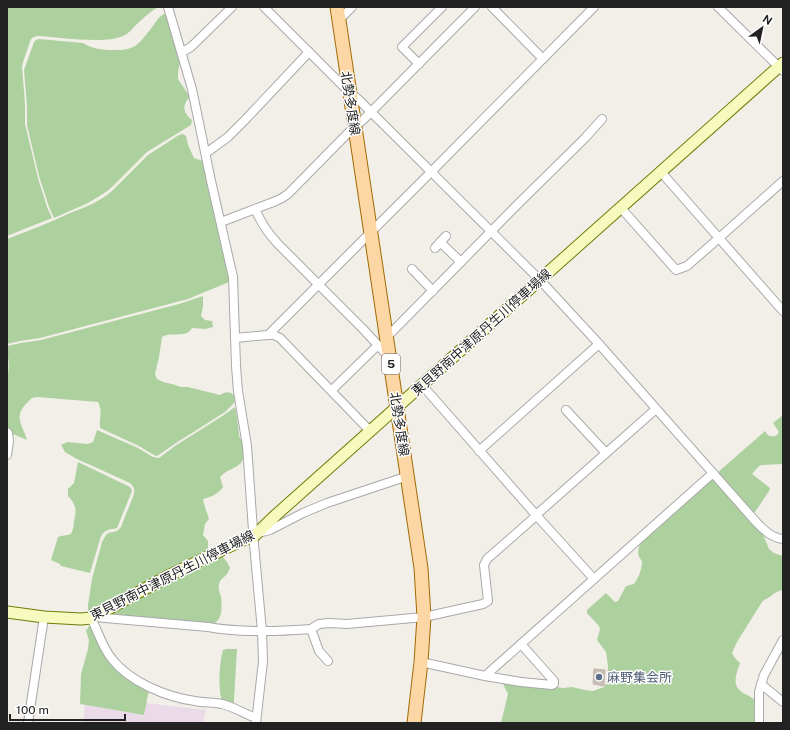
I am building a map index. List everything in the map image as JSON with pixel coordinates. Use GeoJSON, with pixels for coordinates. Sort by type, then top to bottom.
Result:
{"type":"FeatureCollection","features":[{"type":"Feature","properties":{"kind":"main road","name":"北勢多度線"},"geometry":{"type":"LineString","coordinates":[[337,7],[371,232],[382,341],[390,357],[421,568],[424,617],[421,662],[414,723]]}},
{"type":"Feature","properties":{"kind":"main road","name":"東貝野南中津原丹生川停車場線"},"geometry":{"type":"LineString","coordinates":[[7,612],[44,617],[81,619],[92,617],[101,614],[170,575],[255,535],[620,208],[782,67]]}},
{"type":"Feature","properties":{"kind":"street"},"geometry":{"type":"LineString","coordinates":[[168,7],[192,89],[233,278],[238,391],[248,446],[255,535],[262,631],[264,661],[256,721],[223,704],[195,702],[156,691],[124,672],[108,653],[92,617],[208,627],[235,631],[262,631],[296,630],[311,628],[319,624],[328,623],[347,624],[424,617],[483,604],[488,601],[484,565],[487,559],[656,409]]}},
{"type":"Feature","properties":{"kind":"street"},"geometry":{"type":"LineString","coordinates":[[182,52],[191,47],[232,7]]}},
{"type":"Feature","properties":{"kind":"street"},"geometry":{"type":"LineString","coordinates":[[264,7],[540,280],[599,344],[765,531],[778,539],[783,539]]}},
{"type":"Feature","properties":{"kind":"street"},"geometry":{"type":"LineString","coordinates":[[339,20],[352,7]]}},
{"type":"Feature","properties":{"kind":"street"},"geometry":{"type":"LineString","coordinates":[[419,64],[402,47],[442,7]]}},
{"type":"Feature","properties":{"kind":"street"},"geometry":{"type":"LineString","coordinates":[[221,222],[276,201],[288,194],[475,7]]}},
{"type":"Feature","properties":{"kind":"street"},"geometry":{"type":"LineString","coordinates":[[492,7],[543,59]]}},
{"type":"Feature","properties":{"kind":"street"},"geometry":{"type":"LineString","coordinates":[[268,335],[594,7]]}},
{"type":"Feature","properties":{"kind":"street"},"geometry":{"type":"LineString","coordinates":[[718,7],[782,67]]}},
{"type":"Feature","properties":{"kind":"street"},"geometry":{"type":"LineString","coordinates":[[206,153],[228,137],[309,52]]}},
{"type":"Feature","properties":{"kind":"street"},"geometry":{"type":"LineString","coordinates":[[332,390],[433,291],[602,119]]}},
{"type":"Feature","properties":{"kind":"street"},"geometry":{"type":"LineString","coordinates":[[661,172],[783,311]]}},
{"type":"Feature","properties":{"kind":"street"},"geometry":{"type":"LineString","coordinates":[[620,208],[676,270],[687,266],[783,181]]}},
{"type":"Feature","properties":{"kind":"street"},"geometry":{"type":"LineString","coordinates":[[255,209],[261,223],[268,233],[292,259],[382,341]]}},
{"type":"Feature","properties":{"kind":"street"},"geometry":{"type":"LineString","coordinates":[[440,242],[461,262]]}},
{"type":"Feature","properties":{"kind":"street"},"geometry":{"type":"LineString","coordinates":[[412,269],[433,291]]}},
{"type":"Feature","properties":{"kind":"street"},"geometry":{"type":"LineString","coordinates":[[235,338],[268,335],[274,335],[280,338],[371,432]]}},
{"type":"Feature","properties":{"kind":"street"},"geometry":{"type":"LineString","coordinates":[[479,451],[599,344]]}},
{"type":"Feature","properties":{"kind":"street"},"geometry":{"type":"LineString","coordinates":[[422,385],[594,579]]}},
{"type":"Feature","properties":{"kind":"street"},"geometry":{"type":"LineString","coordinates":[[566,410],[606,453]]}},
{"type":"Feature","properties":{"kind":"street"},"geometry":{"type":"LineString","coordinates":[[7,432],[10,441],[7,455]]}},
{"type":"Feature","properties":{"kind":"street"},"geometry":{"type":"LineString","coordinates":[[485,676],[712,473]]}},
{"type":"Feature","properties":{"kind":"street"},"geometry":{"type":"LineString","coordinates":[[255,535],[270,530],[327,503],[408,476]]}},
{"type":"Feature","properties":{"kind":"street"},"geometry":{"type":"LineString","coordinates":[[28,723],[44,617]]}},
{"type":"Feature","properties":{"kind":"street"},"geometry":{"type":"LineString","coordinates":[[311,628],[319,651],[328,661]]}},
{"type":"Feature","properties":{"kind":"street"},"geometry":{"type":"LineString","coordinates":[[759,723],[759,692],[761,684],[764,675],[783,640]]}},
{"type":"Feature","properties":{"kind":"street"},"geometry":{"type":"LineString","coordinates":[[421,662],[521,682],[554,684],[554,681],[521,644]]}},
{"type":"Feature","properties":{"kind":"street"},"geometry":{"type":"LineString","coordinates":[[761,684],[783,702]]}},
{"type":"Feature","properties":{"kind":"shaded area"},"geometry":{"type":"Polygon","coordinates":[[[146,703],[206,710],[203,723],[83,723],[85,705],[144,715],[146,703]]]}},
{"type":"Feature","properties":{"kind":"green space"},"geometry":{"type":"Polygon","coordinates":[[[7,7],[158,7],[128,33],[117,38],[95,40],[38,36],[31,39],[22,67],[25,124],[38,178],[52,218],[7,236],[7,7]]]}},
{"type":"Feature","properties":{"kind":"green space"},"geometry":{"type":"Polygon","coordinates":[[[166,13],[180,61],[178,79],[190,97],[185,103],[185,112],[192,120],[191,125],[147,152],[106,192],[88,203],[54,218],[39,176],[27,125],[24,70],[34,42],[39,39],[83,43],[90,47],[109,50],[127,49],[137,45],[159,18],[166,13]]]}},
{"type":"Feature","properties":{"kind":"green space"},"geometry":{"type":"Polygon","coordinates":[[[183,134],[186,136],[194,158],[203,161],[230,278],[229,282],[188,299],[40,338],[7,344],[7,239],[98,201],[113,190],[148,155],[179,135],[183,134]]]}},
{"type":"Feature","properties":{"kind":"green space"},"geometry":{"type":"Polygon","coordinates":[[[203,296],[201,316],[205,320],[212,321],[213,327],[205,329],[192,328],[186,333],[166,335],[162,337],[155,374],[157,379],[163,382],[181,387],[188,387],[220,395],[227,392],[234,395],[235,402],[225,412],[157,456],[100,428],[101,412],[98,402],[37,397],[32,398],[23,407],[20,414],[21,424],[27,440],[13,434],[7,429],[7,376],[9,365],[7,346],[41,340],[179,304],[203,296]]]}},
{"type":"Feature","properties":{"kind":"green space"},"geometry":{"type":"Polygon","coordinates":[[[235,407],[239,436],[245,447],[244,455],[241,463],[220,477],[223,487],[219,492],[203,499],[209,519],[205,524],[203,535],[208,541],[208,552],[92,612],[88,611],[92,579],[102,542],[108,533],[117,531],[121,527],[134,494],[134,489],[130,483],[65,452],[61,445],[67,442],[88,444],[93,442],[97,430],[138,448],[153,457],[159,458],[235,407]]]}},
{"type":"Feature","properties":{"kind":"green space"},"geometry":{"type":"Polygon","coordinates":[[[783,415],[783,464],[761,465],[752,474],[770,488],[755,512],[753,512],[717,473],[765,431],[769,436],[776,436],[779,432],[773,423],[783,415]]]}},
{"type":"Feature","properties":{"kind":"green space"},"geometry":{"type":"Polygon","coordinates":[[[78,462],[128,486],[132,491],[117,528],[107,530],[101,536],[90,573],[61,566],[60,564],[51,560],[58,537],[71,534],[73,529],[76,510],[73,502],[68,496],[68,489],[74,483],[78,462]]]}},
{"type":"Feature","properties":{"kind":"green space"},"geometry":{"type":"Polygon","coordinates":[[[710,478],[713,479],[762,532],[769,549],[774,553],[783,556],[783,590],[776,592],[762,602],[737,642],[732,653],[740,663],[736,677],[736,685],[738,689],[752,698],[756,703],[756,723],[501,723],[508,694],[503,684],[506,681],[563,688],[572,687],[593,691],[604,687],[607,682],[608,666],[606,652],[597,640],[600,629],[599,626],[587,613],[587,610],[606,593],[615,602],[618,601],[626,586],[634,584],[639,576],[641,567],[642,561],[638,553],[642,539],[710,478]]]}},
{"type":"Feature","properties":{"kind":"green space"},"geometry":{"type":"Polygon","coordinates":[[[216,555],[221,555],[230,568],[219,584],[221,614],[215,623],[211,625],[103,616],[216,555]]]}},
{"type":"Feature","properties":{"kind":"green space"},"geometry":{"type":"Polygon","coordinates":[[[89,626],[92,628],[102,650],[149,690],[144,715],[80,704],[81,674],[88,649],[89,640],[86,631],[89,626]]]}},
{"type":"Feature","properties":{"kind":"green space"},"geometry":{"type":"Polygon","coordinates":[[[237,649],[234,703],[231,704],[222,701],[220,690],[223,650],[237,649]]]}},
{"type":"Feature","properties":{"kind":"building","name":"麻野集会所"},"geometry":{"type":"Polygon","coordinates":[[[594,669],[605,670],[604,686],[593,684],[594,669]]]}},
{"type":"Feature","properties":{"kind":"place","name":"麻野集会所"},"geometry":{"type":"Point","coordinates":[599,677]}}]}
